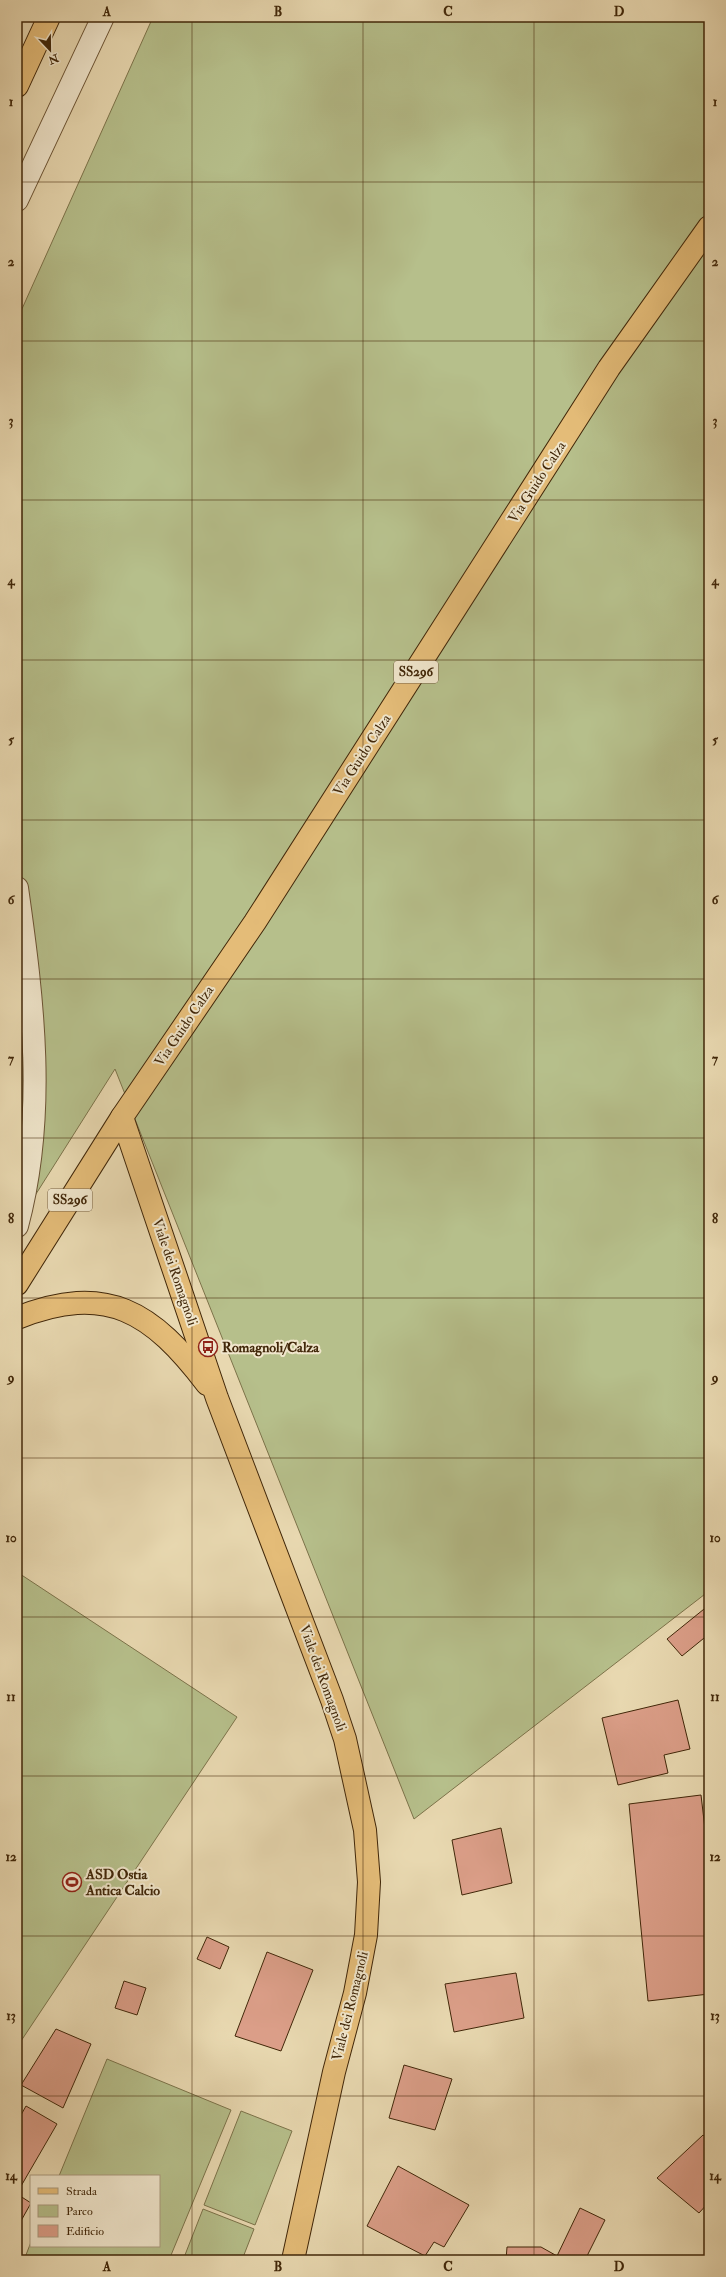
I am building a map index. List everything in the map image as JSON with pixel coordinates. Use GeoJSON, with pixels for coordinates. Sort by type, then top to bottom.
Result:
{"type":"FeatureCollection","features":[{"type":"Feature","properties":{"kind":"main road"},"geometry":{"type":"LineString","coordinates":[[17,86],[49,17]]}},
{"type":"Feature","properties":{"kind":"main road","name":"Via Guido Calza"},"geometry":{"type":"LineString","coordinates":[[17,1284],[122,1116],[256,922],[609,368],[709,227]]}},
{"type":"Feature","properties":{"kind":"main road","name":"Viale dei Romagnoli"},"geometry":{"type":"LineString","coordinates":[[122,1116],[217,1398],[345,1739],[361,1804],[368,1857],[367,1915],[362,1963],[334,2072],[293,2260]]}},
{"type":"Feature","properties":{"kind":"main road"},"geometry":{"type":"LineString","coordinates":[[17,1318],[61,1305],[86,1302],[120,1307],[151,1324],[175,1345],[217,1398]]}},
{"type":"Feature","properties":{"kind":"street"},"geometry":{"type":"LineString","coordinates":[[17,200],[103,17]]}},
{"type":"Feature","properties":{"kind":"street"},"geometry":{"type":"LineString","coordinates":[[17,888],[30,980],[35,1056],[34,1111],[30,1158],[17,1226]]}},
{"type":"Feature","properties":{"kind":"green space"},"geometry":{"type":"Polygon","coordinates":[[[153,17],[709,17],[709,1591],[414,1819],[115,1069],[17,1224],[17,320],[153,17]]]}},
{"type":"Feature","properties":{"kind":"green space","name":"ASD Ostia Antica Calcio"},"geometry":{"type":"Polygon","coordinates":[[[17,1572],[237,1717],[17,2047],[17,1572]]]}},
{"type":"Feature","properties":{"kind":"green space"},"geometry":{"type":"Polygon","coordinates":[[[107,2059],[231,2110],[169,2260],[24,2260],[30,2245],[30,2247],[160,2247],[160,2175],[59,2175],[107,2059]]]}},
{"type":"Feature","properties":{"kind":"green space"},"geometry":{"type":"Polygon","coordinates":[[[241,2111],[292,2131],[255,2225],[204,2205],[241,2111]]]}},
{"type":"Feature","properties":{"kind":"green space"},"geometry":{"type":"Polygon","coordinates":[[[203,2209],[254,2229],[242,2260],[183,2260],[203,2209]]]}},
{"type":"Feature","properties":{"kind":"building"},"geometry":{"type":"Polygon","coordinates":[[[709,1605],[709,1634],[682,1656],[667,1639],[709,1605]]]}},
{"type":"Feature","properties":{"kind":"building"},"geometry":{"type":"Polygon","coordinates":[[[678,1700],[690,1749],[664,1755],[668,1773],[618,1785],[602,1718],[678,1700]]]}},
{"type":"Feature","properties":{"kind":"building"},"geometry":{"type":"Polygon","coordinates":[[[701,1795],[709,1863],[709,1942],[707,1942],[709,1994],[648,2001],[629,1804],[701,1795]]]}},
{"type":"Feature","properties":{"kind":"building"},"geometry":{"type":"Polygon","coordinates":[[[501,1828],[512,1883],[462,1895],[452,1840],[501,1828]]]}},
{"type":"Feature","properties":{"kind":"building"},"geometry":{"type":"Polygon","coordinates":[[[207,1937],[229,1947],[220,1969],[197,1959],[207,1937]]]}},
{"type":"Feature","properties":{"kind":"building"},"geometry":{"type":"Polygon","coordinates":[[[267,1952],[313,1970],[281,2051],[235,2036],[267,1952]]]}},
{"type":"Feature","properties":{"kind":"building"},"geometry":{"type":"Polygon","coordinates":[[[516,1973],[524,2018],[454,2032],[445,1984],[516,1973]]]}},
{"type":"Feature","properties":{"kind":"building"},"geometry":{"type":"Polygon","coordinates":[[[124,1981],[146,1988],[137,2015],[115,2008],[124,1981]]]}},
{"type":"Feature","properties":{"kind":"building"},"geometry":{"type":"Polygon","coordinates":[[[56,2029],[91,2044],[63,2108],[21,2085],[56,2029]]]}},
{"type":"Feature","properties":{"kind":"building"},"geometry":{"type":"Polygon","coordinates":[[[404,2065],[452,2079],[435,2130],[389,2118],[404,2065]]]}},
{"type":"Feature","properties":{"kind":"building"},"geometry":{"type":"Polygon","coordinates":[[[26,2106],[57,2124],[17,2193],[17,2122],[26,2106]]]}},
{"type":"Feature","properties":{"kind":"building"},"geometry":{"type":"Polygon","coordinates":[[[703,2135],[709,2140],[709,2202],[699,2213],[657,2178],[703,2135]]]}},
{"type":"Feature","properties":{"kind":"building"},"geometry":{"type":"Polygon","coordinates":[[[398,2166],[469,2205],[444,2247],[434,2242],[425,2256],[367,2226],[398,2166]]]}},
{"type":"Feature","properties":{"kind":"building"},"geometry":{"type":"Polygon","coordinates":[[[17,2194],[30,2202],[30,2205],[17,2228],[17,2194]]]}},
{"type":"Feature","properties":{"kind":"building"},"geometry":{"type":"Polygon","coordinates":[[[580,2208],[605,2220],[585,2260],[506,2260],[507,2247],[541,2247],[557,2256],[580,2208]]]}},
{"type":"Feature","properties":{"kind":"place","name":"Romagnoli/Calza"},"geometry":{"type":"Point","coordinates":[208,1347]}},
{"type":"Feature","properties":{"kind":"place","name":"ASD Ostia Antica Calcio"},"geometry":{"type":"Point","coordinates":[72,1882]}}]}
